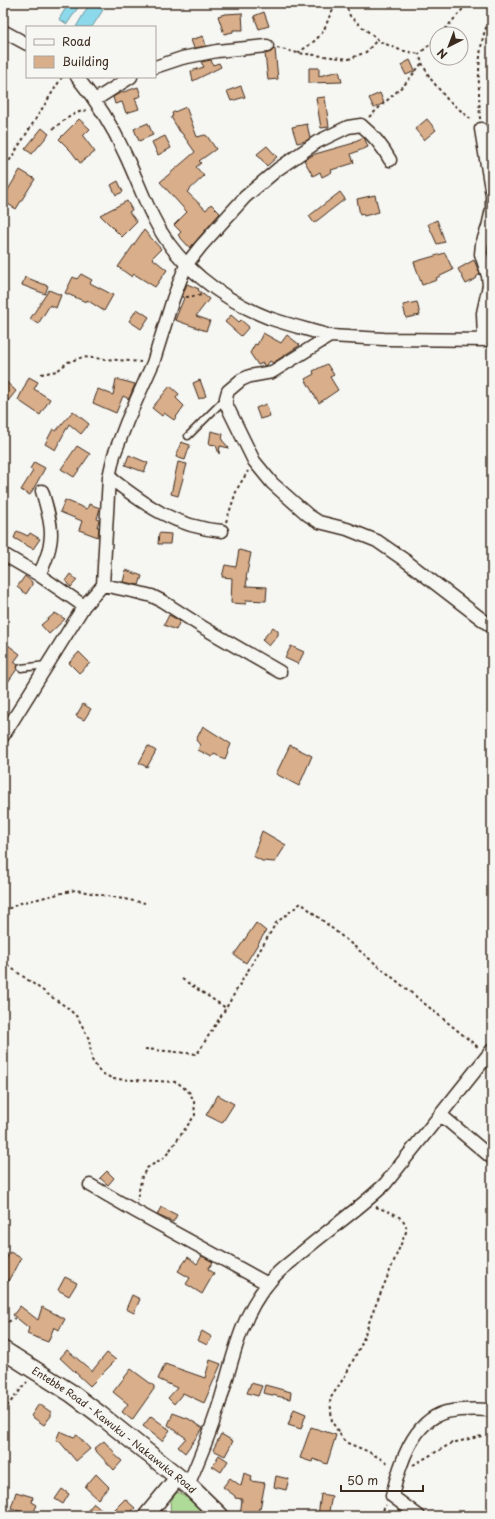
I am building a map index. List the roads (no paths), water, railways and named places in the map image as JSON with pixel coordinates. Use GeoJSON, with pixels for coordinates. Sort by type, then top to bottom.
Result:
{"type":"FeatureCollection","features":[{"type":"Feature","properties":{"kind":"main road","name":"Entebbe Road - Kawuku - Nakawuka Road"},"geometry":{"type":"LineString","coordinates":[[3,1350],[82,1402],[183,1481],[220,1516]]}},
{"type":"Feature","properties":{"kind":"street"},"geometry":{"type":"LineString","coordinates":[[3,31],[26,43]]}},
{"type":"Feature","properties":{"kind":"street"},"geometry":{"type":"LineString","coordinates":[[156,67],[182,58],[217,50],[266,46]]}},
{"type":"Feature","properties":{"kind":"street"},"geometry":{"type":"LineString","coordinates":[[78,78],[98,104],[125,152],[154,219],[168,242],[186,265],[221,292],[248,308],[270,318],[330,336],[391,339],[488,340],[483,313],[489,285],[488,276],[481,254],[482,244],[492,209],[492,202],[481,128]]}},
{"type":"Feature","properties":{"kind":"street"},"geometry":{"type":"LineString","coordinates":[[98,104],[130,78]]}},
{"type":"Feature","properties":{"kind":"street"},"geometry":{"type":"LineString","coordinates":[[3,736],[84,606],[103,585],[109,477],[114,455],[152,363],[186,265],[245,197],[278,169],[317,142],[348,128],[361,125],[375,137],[383,147],[390,160]]}},
{"type":"Feature","properties":{"kind":"street"},"geometry":{"type":"LineString","coordinates":[[330,336],[278,369],[266,374],[250,376],[233,386],[226,398],[228,412],[254,461],[272,483],[308,515],[319,522],[347,529],[376,541],[406,561],[492,628]]}},
{"type":"Feature","properties":{"kind":"street"},"geometry":{"type":"LineString","coordinates":[[109,477],[128,492],[162,514],[189,525],[222,531]]}},
{"type":"Feature","properties":{"kind":"street"},"geometry":{"type":"LineString","coordinates":[[39,575],[47,558],[52,538],[51,522],[42,491]]}},
{"type":"Feature","properties":{"kind":"street"},"geometry":{"type":"LineString","coordinates":[[3,554],[39,575],[84,606]]}},
{"type":"Feature","properties":{"kind":"street"},"geometry":{"type":"LineString","coordinates":[[103,585],[141,593],[162,601],[204,628],[280,672]]}},
{"type":"Feature","properties":{"kind":"street"},"geometry":{"type":"LineString","coordinates":[[146,1516],[183,1481],[216,1414],[246,1318],[258,1297],[268,1284],[304,1250],[366,1202],[385,1184],[489,1057]]}},
{"type":"Feature","properties":{"kind":"street"},"geometry":{"type":"LineString","coordinates":[[441,1115],[492,1158]]}},
{"type":"Feature","properties":{"kind":"street"},"geometry":{"type":"LineString","coordinates":[[90,1185],[268,1284]]}},
{"type":"Feature","properties":{"kind":"street"},"geometry":{"type":"LineString","coordinates":[[419,1516],[392,1496],[399,1470],[413,1438],[433,1419],[445,1412],[481,1409],[492,1410]]}},
{"type":"Feature","properties":{"kind":"lane"},"geometry":{"type":"LineString","coordinates":[[188,436],[226,398]]}},
{"type":"Feature","properties":{"kind":"lane"},"geometry":{"type":"LineString","coordinates":[[21,668],[48,665]]}},
{"type":"Feature","properties":{"kind":"water"},"geometry":{"type":"Polygon","coordinates":[[[69,3],[81,3],[67,24],[59,19],[69,3]]]}},
{"type":"Feature","properties":{"kind":"water"},"geometry":{"type":"Polygon","coordinates":[[[90,3],[103,10],[93,26],[77,26],[90,3]]]}}]}
